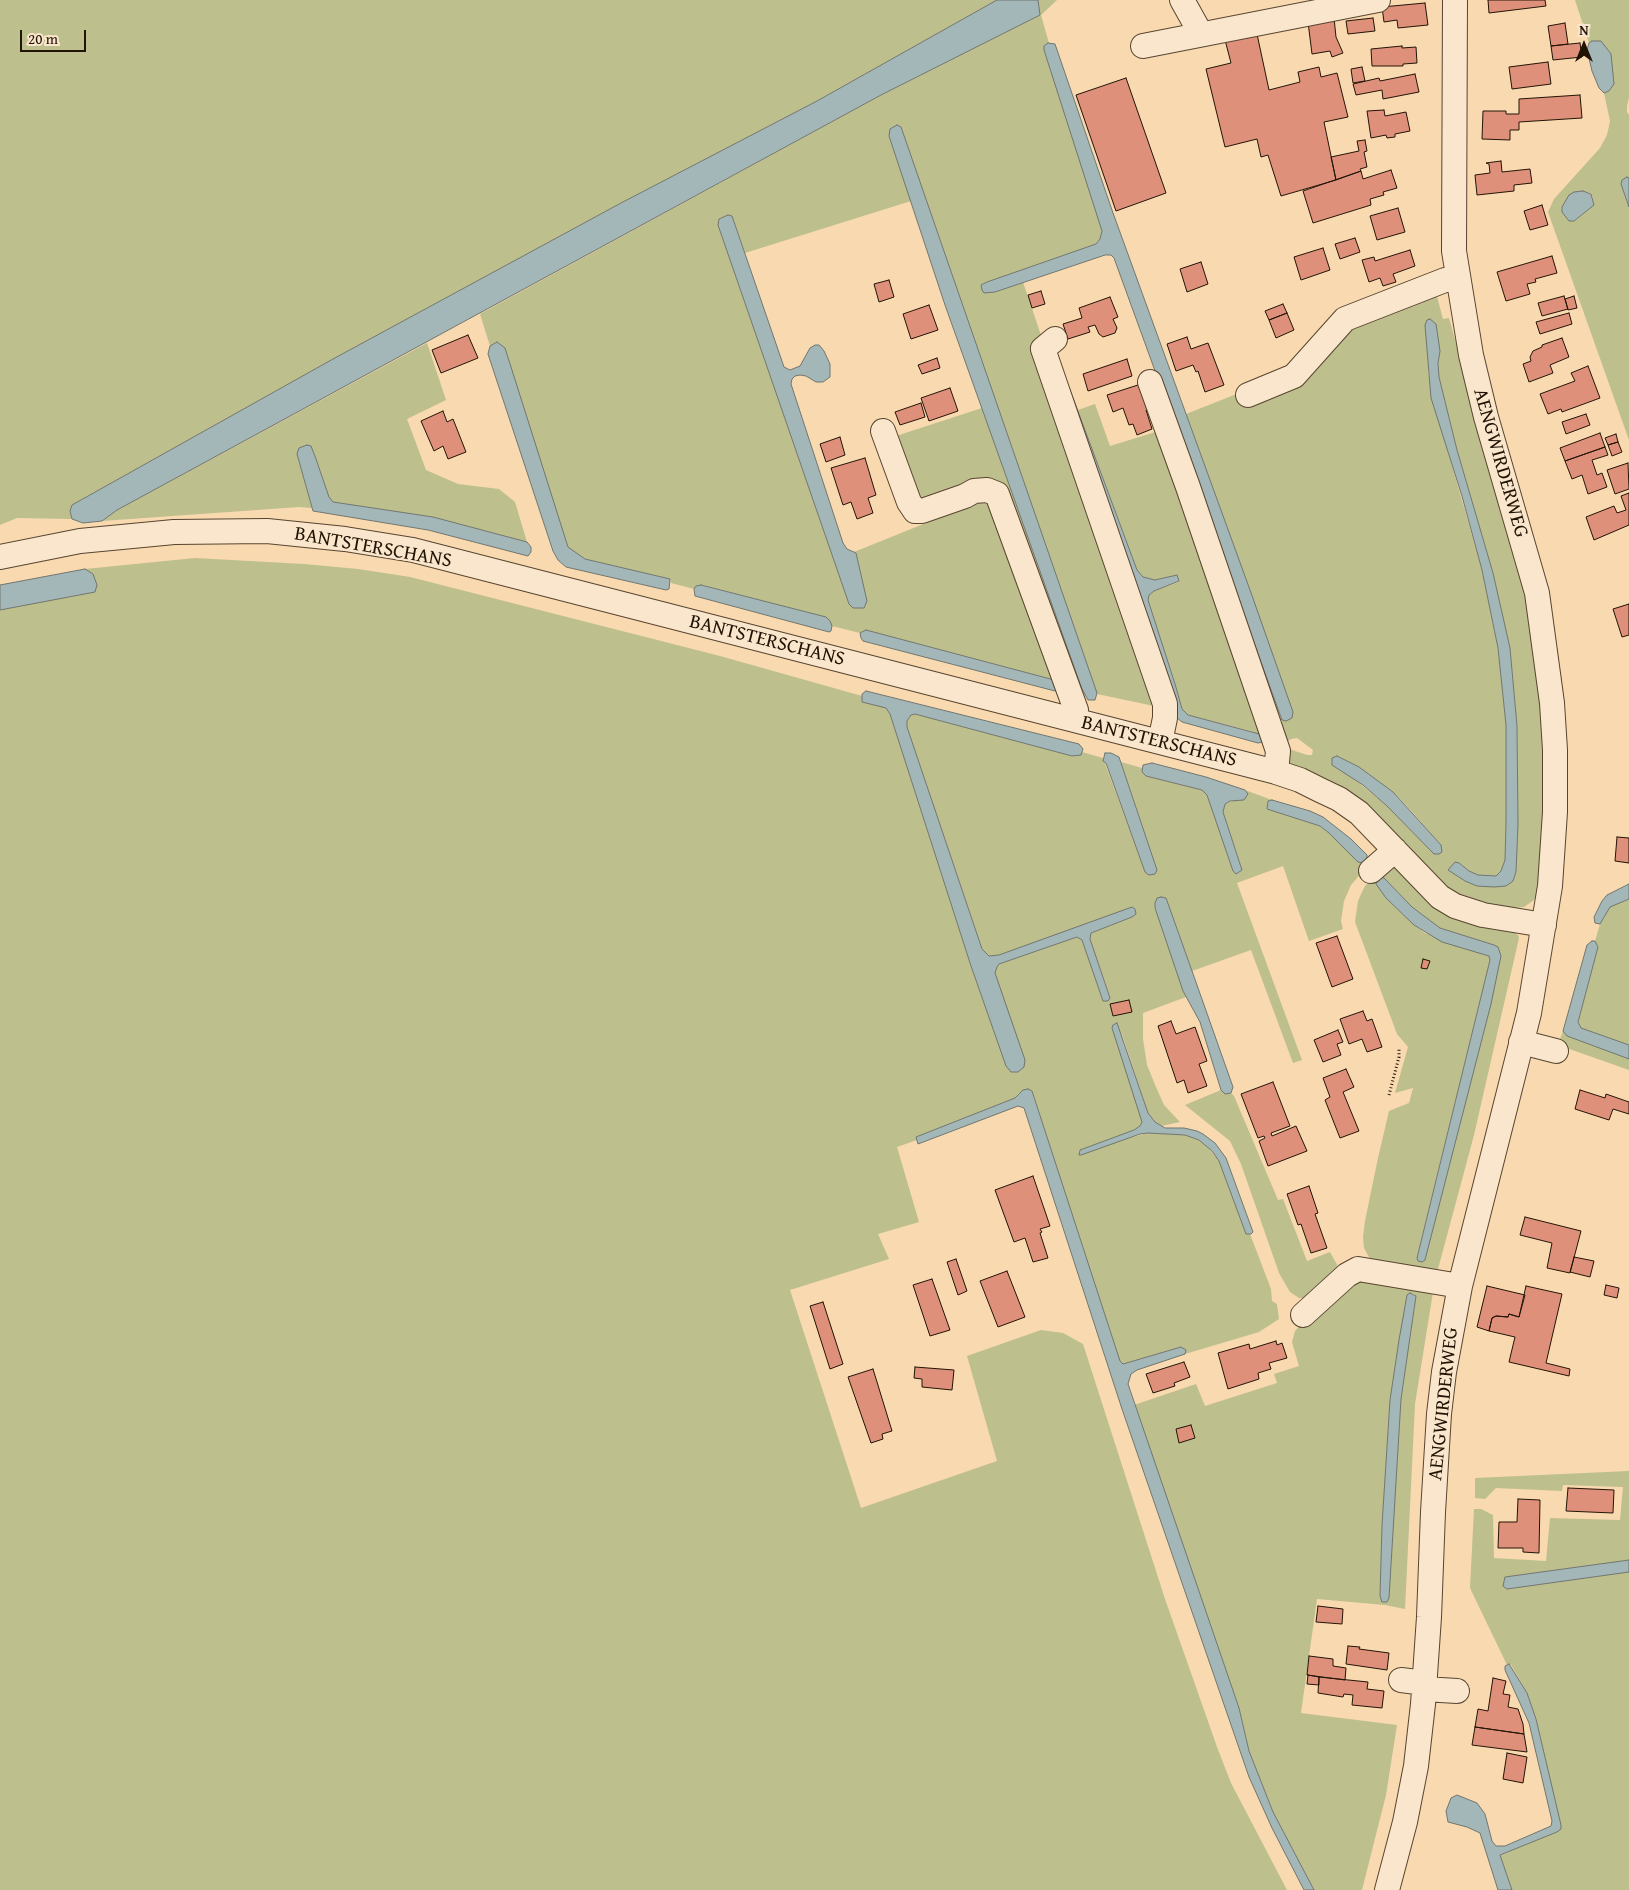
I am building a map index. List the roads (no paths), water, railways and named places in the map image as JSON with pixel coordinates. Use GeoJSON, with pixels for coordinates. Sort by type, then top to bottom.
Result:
{"type":"FeatureCollection","features":[{"type":"Feature","properties":{"kind":"street"},"geometry":{"type":"LineString","coordinates":[[1182,0],[1201,34]]}},
{"type":"Feature","properties":{"kind":"street"},"geometry":{"type":"LineString","coordinates":[[1143,46],[1378,0]]}},
{"type":"Feature","properties":{"kind":"street","name":"AENGWIRDERWEG"},"geometry":{"type":"LineString","coordinates":[[1387,1890],[1405,1822],[1414,1775],[1424,1686],[1439,1414],[1450,1331],[1529,1013],[1550,886],[1555,812],[1554,734],[1537,593],[1486,416],[1471,355],[1454,251],[1455,0]]}},
{"type":"Feature","properties":{"kind":"street"},"geometry":{"type":"LineString","coordinates":[[1248,395],[1294,376],[1345,318],[1445,280],[1458,279]]}},
{"type":"Feature","properties":{"kind":"street"},"geometry":{"type":"LineString","coordinates":[[1055,339],[1043,349],[1166,704],[1160,742]]}},
{"type":"Feature","properties":{"kind":"street"},"geometry":{"type":"LineString","coordinates":[[1150,382],[1278,751],[1276,772]]}},
{"type":"Feature","properties":{"kind":"street"},"geometry":{"type":"LineString","coordinates":[[883,431],[909,502],[916,511],[922,511],[974,491],[987,490],[997,494],[1076,710],[1072,720]]}},
{"type":"Feature","properties":{"kind":"street","name":"BANTSTERSCHANS"},"geometry":{"type":"LineString","coordinates":[[0,557],[80,541],[174,532],[267,531],[345,539],[413,550],[1276,772],[1300,780],[1339,799],[1359,813],[1418,876],[1440,897],[1455,906],[1483,915],[1544,925]]}},
{"type":"Feature","properties":{"kind":"street"},"geometry":{"type":"LineString","coordinates":[[1371,872],[1395,850]]}},
{"type":"Feature","properties":{"kind":"street"},"geometry":{"type":"LineString","coordinates":[[1521,1042],[1556,1051]]}},
{"type":"Feature","properties":{"kind":"street"},"geometry":{"type":"LineString","coordinates":[[1305,1309],[1347,1275],[1353,1259],[1460,1286]]}},
{"type":"Feature","properties":{"kind":"street"},"geometry":{"type":"LineString","coordinates":[[1401,1680],[1457,1691]]}}]}
